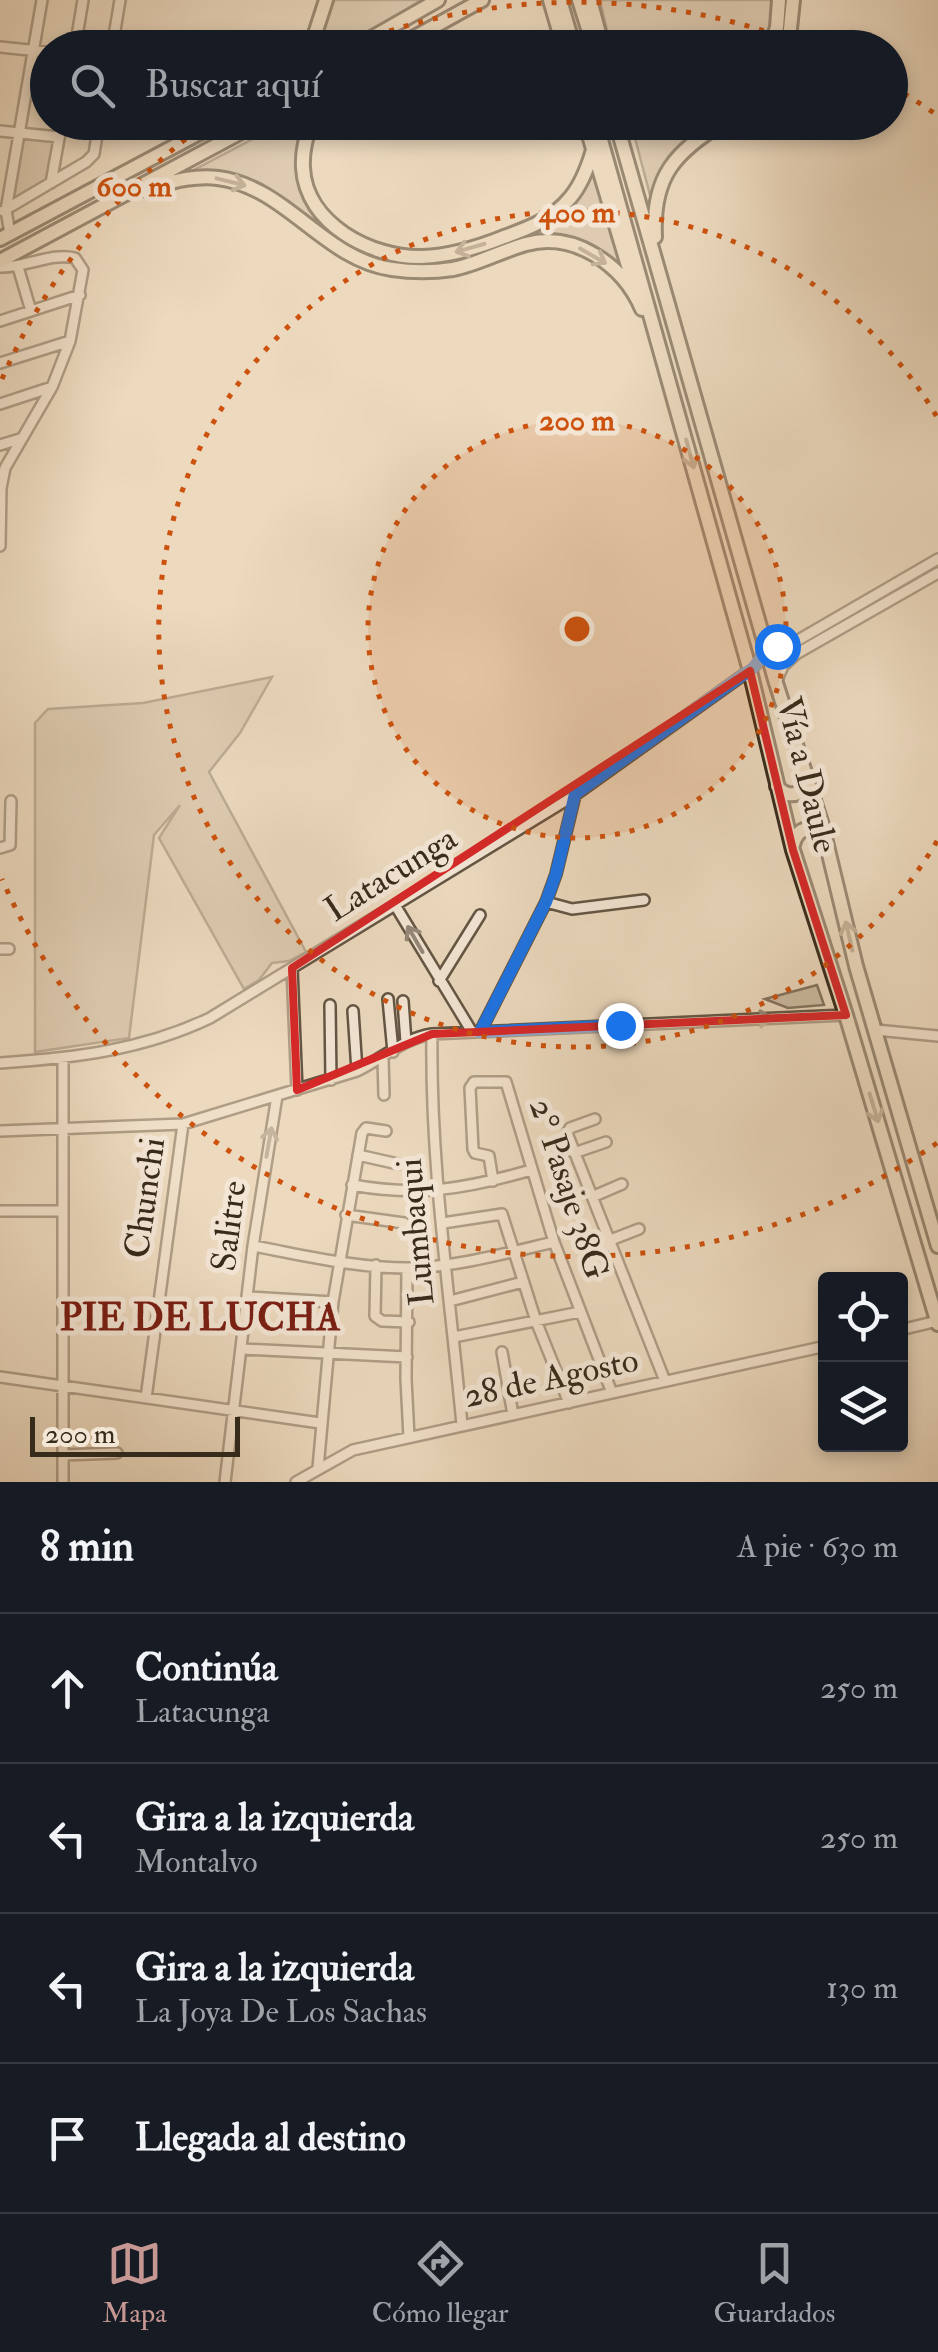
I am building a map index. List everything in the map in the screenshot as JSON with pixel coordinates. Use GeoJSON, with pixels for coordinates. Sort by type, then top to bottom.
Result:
{"type":"FeatureCollection","features":[{"type":"Feature","properties":{"kind":"highway"},"geometry":{"type":"LineString","coordinates":[[316,30],[326,0]]}},
{"type":"Feature","properties":{"kind":"highway"},"geometry":{"type":"LineString","coordinates":[[386,30],[438,0]]}},
{"type":"Feature","properties":{"kind":"highway"},"geometry":{"type":"LineString","coordinates":[[428,30],[482,0]]}},
{"type":"Feature","properties":{"kind":"highway"},"geometry":{"type":"LineString","coordinates":[[550,0],[559,30]]}},
{"type":"Feature","properties":{"kind":"highway"},"geometry":{"type":"LineString","coordinates":[[560,0],[569,30]]}},
{"type":"Feature","properties":{"kind":"highway"},"geometry":{"type":"LineString","coordinates":[[580,0],[589,30]]}},
{"type":"Feature","properties":{"kind":"highway"},"geometry":{"type":"LineString","coordinates":[[590,0],[598,30]]}},
{"type":"Feature","properties":{"kind":"highway"},"geometry":{"type":"LineString","coordinates":[[776,30],[778,0]]}},
{"type":"Feature","properties":{"kind":"highway"},"geometry":{"type":"LineString","coordinates":[[790,30],[793,0]]}},
{"type":"Feature","properties":{"kind":"highway"},"geometry":{"type":"LineString","coordinates":[[5,237],[186,140]]}},
{"type":"Feature","properties":{"kind":"highway"},"geometry":{"type":"LineString","coordinates":[[0,264],[228,140]]}},
{"type":"Feature","properties":{"kind":"highway"},"geometry":{"type":"LineString","coordinates":[[305,140],[303,172],[312,199],[338,230],[355,241],[403,256],[444,255],[534,226],[569,199],[583,180],[593,150]]}},
{"type":"Feature","properties":{"kind":"highway"},"geometry":{"type":"LineString","coordinates":[[590,140],[637,298]]}},
{"type":"Feature","properties":{"kind":"highway","name":"Vía a Daule"},"geometry":{"type":"LineString","coordinates":[[601,140],[750,671],[793,850],[938,1323]]}},
{"type":"Feature","properties":{"kind":"highway","name":"Vía a Daule"},"geometry":{"type":"LineString","coordinates":[[623,140],[776,683],[828,845],[856,966],[938,1246]]}},
{"type":"Feature","properties":{"kind":"highway"},"geometry":{"type":"LineString","coordinates":[[659,269],[655,212],[666,171],[676,156],[699,140]]}},
{"type":"Feature","properties":{"kind":"highway"},"geometry":{"type":"LineString","coordinates":[[593,150],[610,168]]}},
{"type":"Feature","properties":{"kind":"highway"},"geometry":{"type":"LineString","coordinates":[[136,191],[194,177],[232,181],[260,190],[340,251],[392,269],[423,272],[454,268],[523,245],[560,242],[594,254],[630,285],[664,360]]}},
{"type":"Feature","properties":{"kind":"highway"},"geometry":{"type":"LineString","coordinates":[[776,784],[782,792],[796,794],[807,786],[808,776]]}},
{"type":"Feature","properties":{"kind":"highway"},"geometry":{"type":"LineString","coordinates":[[793,850],[794,838],[806,828],[820,832],[828,845]]}},
{"type":"Feature","properties":{"kind":"street"},"geometry":{"type":"LineString","coordinates":[[37,30],[42,0]]}},
{"type":"Feature","properties":{"kind":"street"},"geometry":{"type":"LineString","coordinates":[[78,30],[84,0]]}},
{"type":"Feature","properties":{"kind":"street"},"geometry":{"type":"LineString","coordinates":[[115,30],[120,0]]}},
{"type":"Feature","properties":{"kind":"street"},"geometry":{"type":"LineString","coordinates":[[0,48],[30,50]]}},
{"type":"Feature","properties":{"kind":"street"},"geometry":{"type":"LineString","coordinates":[[5,237],[3,211],[30,68]]}},
{"type":"Feature","properties":{"kind":"street"},"geometry":{"type":"LineString","coordinates":[[0,131],[30,134]]}},
{"type":"Feature","properties":{"kind":"street"},"geometry":{"type":"LineString","coordinates":[[52,183],[59,140]]}},
{"type":"Feature","properties":{"kind":"street"},"geometry":{"type":"LineString","coordinates":[[3,211],[76,170],[94,154],[96,140]]}},
{"type":"Feature","properties":{"kind":"street"},"geometry":{"type":"LineString","coordinates":[[0,264],[18,267],[63,255],[81,262],[83,270],[70,341],[52,387],[4,468],[0,545]]}},
{"type":"Feature","properties":{"kind":"street"},"geometry":{"type":"LineString","coordinates":[[18,267],[31,311]]}},
{"type":"Feature","properties":{"kind":"street"},"geometry":{"type":"LineString","coordinates":[[0,321],[80,295]]}},
{"type":"Feature","properties":{"kind":"street"},"geometry":{"type":"LineString","coordinates":[[0,363],[70,341]]}},
{"type":"Feature","properties":{"kind":"street"},"geometry":{"type":"LineString","coordinates":[[0,404],[52,387]]}},
{"type":"Feature","properties":{"kind":"street"},"geometry":{"type":"LineString","coordinates":[[0,446],[20,439]]}},
{"type":"Feature","properties":{"kind":"street"},"geometry":{"type":"LineString","coordinates":[[765,642],[788,646],[934,561],[937,573],[788,660],[776,683]]}},
{"type":"Feature","properties":{"kind":"street","name":"Latacunga"},"geometry":{"type":"LineString","coordinates":[[0,1063],[122,1050],[178,1033],[210,1018],[575,794],[750,671],[761,658],[765,642]]}},
{"type":"Feature","properties":{"kind":"street"},"geometry":{"type":"LineString","coordinates":[[476,1032],[546,902],[575,794]]}},
{"type":"Feature","properties":{"kind":"street"},"geometry":{"type":"LineString","coordinates":[[0,848],[10,844],[12,802]]}},
{"type":"Feature","properties":{"kind":"street"},"geometry":{"type":"LineString","coordinates":[[546,902],[572,909],[644,900]]}},
{"type":"Feature","properties":{"kind":"street"},"geometry":{"type":"LineString","coordinates":[[395,905],[476,1032]]}},
{"type":"Feature","properties":{"kind":"street"},"geometry":{"type":"LineString","coordinates":[[440,981],[480,916]]}},
{"type":"Feature","properties":{"kind":"street"},"geometry":{"type":"LineString","coordinates":[[292,968],[298,1090]]}},
{"type":"Feature","properties":{"kind":"street"},"geometry":{"type":"LineString","coordinates":[[388,999],[393,1052]]}},
{"type":"Feature","properties":{"kind":"street"},"geometry":{"type":"LineString","coordinates":[[404,1002],[406,1042]]}},
{"type":"Feature","properties":{"kind":"street"},"geometry":{"type":"LineString","coordinates":[[330,1005],[331,1080]]}},
{"type":"Feature","properties":{"kind":"street"},"geometry":{"type":"LineString","coordinates":[[353,1011],[357,1071]]}},
{"type":"Feature","properties":{"kind":"street"},"geometry":{"type":"LineString","coordinates":[[0,1131],[183,1124],[357,1071],[406,1042],[432,1034],[846,1015]]}},
{"type":"Feature","properties":{"kind":"street"},"geometry":{"type":"LineString","coordinates":[[876,1030],[938,1036]]}},
{"type":"Feature","properties":{"kind":"street","name":"Lumbaqui"},"geometry":{"type":"LineString","coordinates":[[432,1034],[431,1091],[438,1190],[462,1425]]}},
{"type":"Feature","properties":{"kind":"street"},"geometry":{"type":"LineString","coordinates":[[63,1058],[64,1482]]}},
{"type":"Feature","properties":{"kind":"street"},"geometry":{"type":"LineString","coordinates":[[382,1059],[384,1095]]}},
{"type":"Feature","properties":{"kind":"street","name":"2° Pasaje 38G"},"geometry":{"type":"LineString","coordinates":[[493,1181],[489,1156],[473,1149],[470,1088],[474,1082],[506,1082],[554,1242],[612,1393]]}},
{"type":"Feature","properties":{"kind":"street","name":"Salitre"},"geometry":{"type":"LineString","coordinates":[[225,1482],[253,1246],[276,1096]]}},
{"type":"Feature","properties":{"kind":"street"},"geometry":{"type":"LineString","coordinates":[[595,1119],[567,1131],[665,1381]]}},
{"type":"Feature","properties":{"kind":"street","name":"Chunchi"},"geometry":{"type":"LineString","coordinates":[[146,1398],[183,1124]]}},
{"type":"Feature","properties":{"kind":"street"},"geometry":{"type":"LineString","coordinates":[[318,1468],[333,1302],[358,1155],[366,1128],[386,1131]]}},
{"type":"Feature","properties":{"kind":"street"},"geometry":{"type":"LineString","coordinates":[[574,1153],[606,1142]]}},
{"type":"Feature","properties":{"kind":"street"},"geometry":{"type":"LineString","coordinates":[[358,1155],[398,1164]]}},
{"type":"Feature","properties":{"kind":"street"},"geometry":{"type":"LineString","coordinates":[[352,1185],[404,1192],[438,1190],[531,1170]]}},
{"type":"Feature","properties":{"kind":"street"},"geometry":{"type":"LineString","coordinates":[[592,1197],[622,1184]]}},
{"type":"Feature","properties":{"kind":"street"},"geometry":{"type":"LineString","coordinates":[[0,1210],[61,1212]]}},
{"type":"Feature","properties":{"kind":"street"},"geometry":{"type":"LineString","coordinates":[[443,1223],[502,1214],[536,1320],[569,1403]]}},
{"type":"Feature","properties":{"kind":"street"},"geometry":{"type":"LineString","coordinates":[[346,1215],[404,1223]]}},
{"type":"Feature","properties":{"kind":"street"},"geometry":{"type":"LineString","coordinates":[[591,1252],[639,1229]]}},
{"type":"Feature","properties":{"kind":"street"},"geometry":{"type":"LineString","coordinates":[[253,1246],[339,1262],[407,1268],[554,1242]]}},
{"type":"Feature","properties":{"kind":"street"},"geometry":{"type":"LineString","coordinates":[[376,1265],[375,1316],[382,1322],[409,1322]]}},
{"type":"Feature","properties":{"kind":"street"},"geometry":{"type":"LineString","coordinates":[[407,1268],[410,1437]]}},
{"type":"Feature","properties":{"kind":"street"},"geometry":{"type":"LineString","coordinates":[[450,1301],[523,1282]]}},
{"type":"Feature","properties":{"kind":"street"},"geometry":{"type":"LineString","coordinates":[[248,1297],[333,1302]]}},
{"type":"Feature","properties":{"kind":"street"},"geometry":{"type":"LineString","coordinates":[[454,1337],[580,1312]]}},
{"type":"Feature","properties":{"kind":"street"},"geometry":{"type":"LineString","coordinates":[[908,1329],[938,1323]]}},
{"type":"Feature","properties":{"kind":"street","name":"28 de Agosto"},"geometry":{"type":"LineString","coordinates":[[296,1482],[352,1450],[818,1348]]}},
{"type":"Feature","properties":{"kind":"street"},"geometry":{"type":"LineString","coordinates":[[242,1349],[408,1358]]}},
{"type":"Feature","properties":{"kind":"street"},"geometry":{"type":"LineString","coordinates":[[502,1352],[513,1414]]}},
{"type":"Feature","properties":{"kind":"street"},"geometry":{"type":"LineString","coordinates":[[0,1377],[320,1423]]}},
{"type":"Feature","properties":{"kind":"street"},"geometry":{"type":"LineString","coordinates":[[63,1455],[117,1453]]}},
{"type":"Feature","properties":{"kind":"highlighted area"},"geometry":{"type":"Polygon","coordinates":[[[750,671],[793,850],[846,1015],[432,1034],[297,1090],[292,968],[750,671]]]}},
{"type":"Feature","properties":{"kind":"shaded area"},"geometry":{"type":"Polygon","coordinates":[[[331,0],[426,0],[370,30],[322,30],[331,0]]]}},
{"type":"Feature","properties":{"kind":"shaded area"},"geometry":{"type":"Polygon","coordinates":[[[600,0],[775,0],[770,30],[607,30],[600,0]]]}},
{"type":"Feature","properties":{"kind":"shaded area"},"geometry":{"type":"Polygon","coordinates":[[[23,135],[30,136],[30,140],[56,140],[50,182],[13,202],[23,135]]]}},
{"type":"Feature","properties":{"kind":"shaded area"},"geometry":{"type":"Polygon","coordinates":[[[251,140],[300,140],[300,176],[323,225],[284,198],[251,182],[192,171],[251,140]]]}},
{"type":"Feature","properties":{"kind":"shaded area"},"geometry":{"type":"Polygon","coordinates":[[[635,140],[689,140],[677,149],[650,195],[635,140]]]}},
{"type":"Feature","properties":{"kind":"shaded area"},"geometry":{"type":"Polygon","coordinates":[[[596,169],[630,280],[588,246],[532,236],[571,207],[596,169]]]}},
{"type":"Feature","properties":{"kind":"shaded area"},"geometry":{"type":"Polygon","coordinates":[[[272,677],[240,733],[209,772],[306,952],[289,961],[272,963],[259,980],[244,989],[159,838],[180,805],[154,835],[129,1038],[35,1052],[35,723],[48,709],[143,703],[272,677]]]}},
{"type":"Feature","properties":{"kind":"shaded area"},"geometry":{"type":"Polygon","coordinates":[[[817,985],[824,1005],[788,1008],[765,999],[817,985]]]}},
{"type":"Feature","properties":{"kind":"district","name":"PIE DE LUCHA"},"geometry":{"type":"Point","coordinates":[200,1318]}},
{"type":"Feature","properties":{"kind":"route"},"geometry":{"type":"LineString","coordinates":[[620,1025],[480,1032],[546,902],[575,794],[753,668],[761,658],[765,642],[777,646]]}}]}
